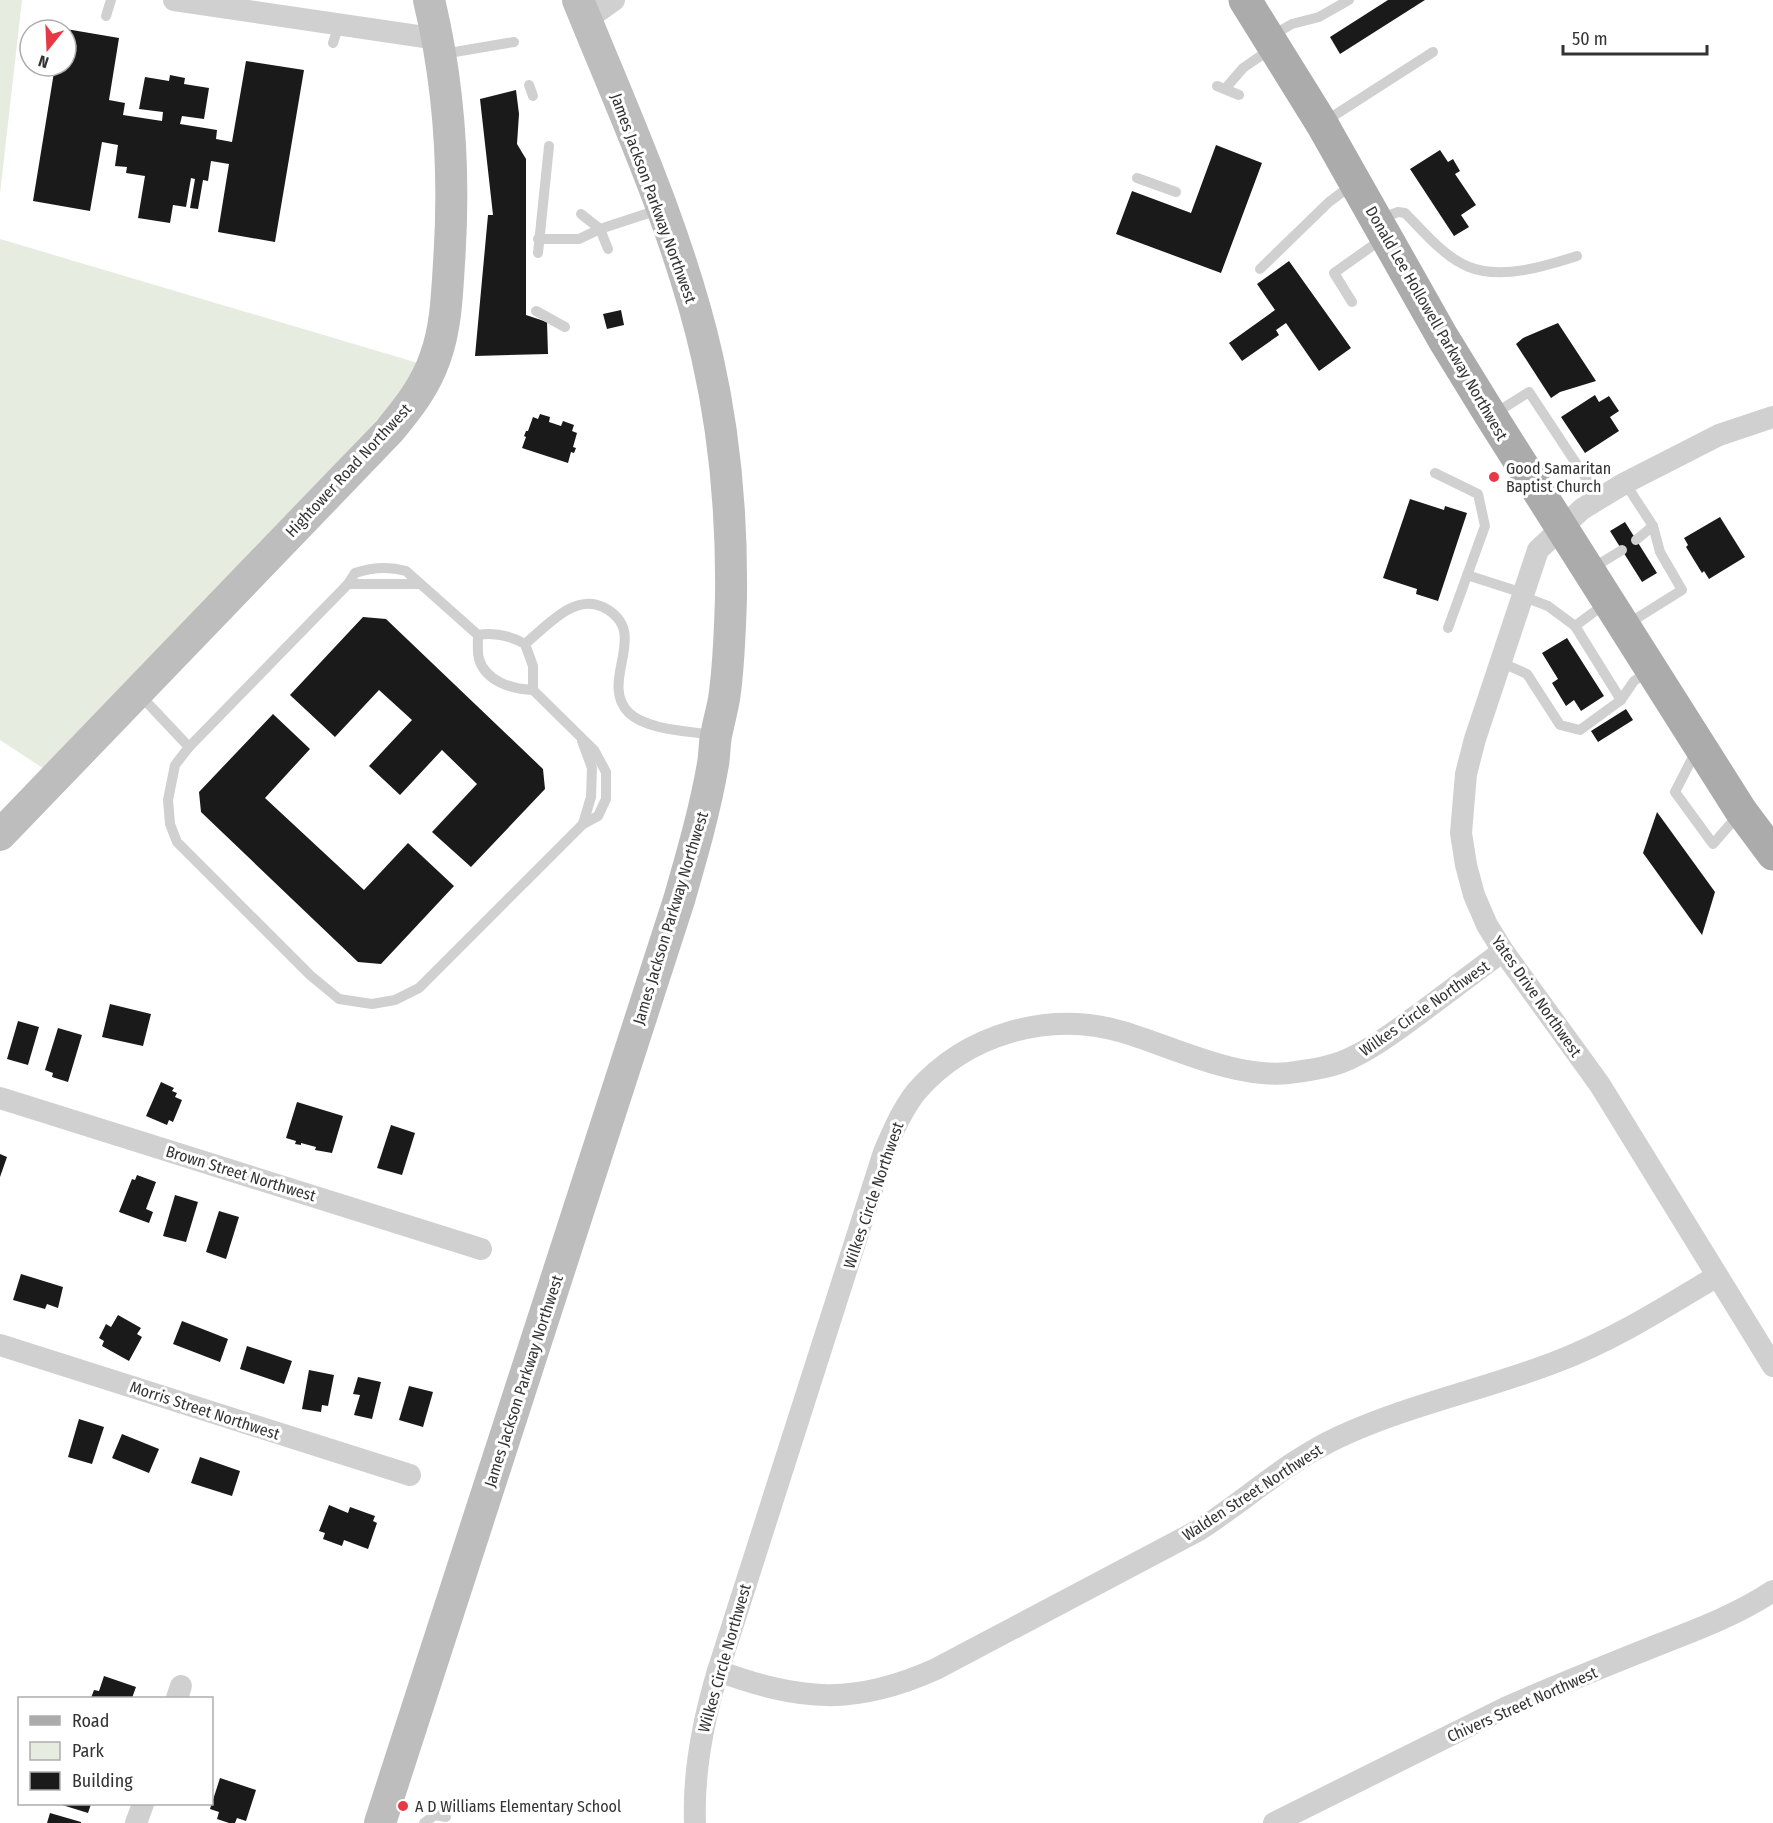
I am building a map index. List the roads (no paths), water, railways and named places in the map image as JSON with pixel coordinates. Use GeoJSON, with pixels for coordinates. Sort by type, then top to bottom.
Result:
{"type":"FeatureCollection","features":[{"type":"Feature","properties":{"kind":"main road","name":"Hightower Road Northwest"},"geometry":{"type":"LineString","coordinates":[[0,835],[389,430],[409,407],[425,383],[436,356],[447,297],[451,156],[449,116],[439,47],[429,0]]}},
{"type":"Feature","properties":{"kind":"main road","name":"Donald Lee Hollowell Parkway Northwest"},"geometry":{"type":"LineString","coordinates":[[1245,0],[1322,124],[1491,416],[1741,811],[1773,854]]}},
{"type":"Feature","properties":{"kind":"main road","name":"James Jackson Parkway Northwest"},"geometry":{"type":"LineString","coordinates":[[380,1823],[679,900],[698,833],[714,762],[716,735],[724,699],[730,629],[729,493],[707,355],[689,288],[661,209],[582,10]]}},
{"type":"Feature","properties":{"kind":"street"},"geometry":{"type":"LineString","coordinates":[[174,0],[336,34],[439,47]]}},
{"type":"Feature","properties":{"kind":"street"},"geometry":{"type":"LineString","coordinates":[[582,10],[614,0]]}},
{"type":"Feature","properties":{"kind":"street","name":"Yates Drive Northwest"},"geometry":{"type":"LineString","coordinates":[[1773,417],[1719,435],[1625,483],[1599,498],[1561,526],[1538,549],[1475,739],[1466,774],[1461,833],[1474,895],[1487,925],[1503,951],[1600,1085],[1773,1366]]}},
{"type":"Feature","properties":{"kind":"street","name":"Wilkes Circle Northwest"},"geometry":{"type":"LineString","coordinates":[[695,1823],[695,1775],[700,1743],[718,1671],[884,1152],[897,1121],[916,1093],[939,1069],[994,1036],[1028,1027],[1060,1023],[1090,1025],[1120,1031],[1251,1072],[1286,1074],[1322,1068],[1353,1058],[1379,1043],[1503,951]]}},
{"type":"Feature","properties":{"kind":"street","name":"Brown Street Northwest"},"geometry":{"type":"LineString","coordinates":[[0,1098],[482,1249]]}},
{"type":"Feature","properties":{"kind":"street","name":"Walden Street Northwest"},"geometry":{"type":"LineString","coordinates":[[718,1671],[779,1691],[809,1695],[843,1695],[875,1691],[906,1683],[936,1670],[1199,1530],[1226,1513],[1272,1477],[1336,1438],[1401,1411],[1511,1378],[1598,1345],[1717,1276]]}},
{"type":"Feature","properties":{"kind":"street","name":"Morris Street Northwest"},"geometry":{"type":"LineString","coordinates":[[0,1345],[410,1475]]}},
{"type":"Feature","properties":{"kind":"street","name":"Chivers Street Northwest"},"geometry":{"type":"LineString","coordinates":[[1274,1823],[1505,1708],[1736,1613],[1773,1591]]}},
{"type":"Feature","properties":{"kind":"street"},"geometry":{"type":"LineString","coordinates":[[136,1823],[142,1805]]}},
{"type":"Feature","properties":{"kind":"lane"},"geometry":{"type":"LineString","coordinates":[[106,16],[111,0]]}},
{"type":"Feature","properties":{"kind":"lane"},"geometry":{"type":"LineString","coordinates":[[1239,95],[1221,88],[1292,24],[1319,17],[1349,0]]}},
{"type":"Feature","properties":{"kind":"lane"},"geometry":{"type":"LineString","coordinates":[[439,47],[514,42]]}},
{"type":"Feature","properties":{"kind":"lane"},"geometry":{"type":"LineString","coordinates":[[1322,124],[1433,52]]}},
{"type":"Feature","properties":{"kind":"lane"},"geometry":{"type":"LineString","coordinates":[[538,253],[549,146]]}},
{"type":"Feature","properties":{"kind":"lane"},"geometry":{"type":"LineString","coordinates":[[1137,178],[1176,192]]}},
{"type":"Feature","properties":{"kind":"lane"},"geometry":{"type":"LineString","coordinates":[[1260,269],[1329,202],[1355,182]]}},
{"type":"Feature","properties":{"kind":"lane"},"geometry":{"type":"LineString","coordinates":[[538,239],[579,239],[600,229],[661,209]]}},
{"type":"Feature","properties":{"kind":"lane"},"geometry":{"type":"LineString","coordinates":[[1352,302],[1334,273],[1398,212],[1406,213],[1447,254],[1470,267],[1501,272],[1521,270],[1540,268],[1577,256]]}},
{"type":"Feature","properties":{"kind":"lane"},"geometry":{"type":"LineString","coordinates":[[581,214],[600,229],[608,249]]}},
{"type":"Feature","properties":{"kind":"lane"},"geometry":{"type":"LineString","coordinates":[[536,311],[565,327]]}},
{"type":"Feature","properties":{"kind":"lane"},"geometry":{"type":"LineString","coordinates":[[1491,416],[1529,392],[1599,498]]}},
{"type":"Feature","properties":{"kind":"lane"},"geometry":{"type":"LineString","coordinates":[[1435,473],[1478,494],[1485,526],[1448,628]]}},
{"type":"Feature","properties":{"kind":"lane"},"geometry":{"type":"LineString","coordinates":[[1575,626],[1615,615],[1682,590],[1660,552],[1653,526],[1625,483]]}},
{"type":"Feature","properties":{"kind":"lane"},"geometry":{"type":"LineString","coordinates":[[1636,540],[1653,526]]}},
{"type":"Feature","properties":{"kind":"lane"},"geometry":{"type":"LineString","coordinates":[[1588,570],[1622,550]]}},
{"type":"Feature","properties":{"kind":"lane"},"geometry":{"type":"LineString","coordinates":[[393,567],[406,571],[420,584],[478,635],[479,659],[490,676],[511,688],[533,690],[582,741],[594,750],[606,772],[606,799],[598,816],[583,824],[419,988],[395,1000],[372,1004],[339,999],[310,975],[177,842],[170,824],[168,800],[175,765],[189,747],[348,584],[355,573],[372,568],[393,567]]}},
{"type":"Feature","properties":{"kind":"lane"},"geometry":{"type":"LineString","coordinates":[[1467,575],[1548,606],[1575,626],[1621,700]]}},
{"type":"Feature","properties":{"kind":"lane"},"geometry":{"type":"LineString","coordinates":[[348,584],[420,584]]}},
{"type":"Feature","properties":{"kind":"lane"},"geometry":{"type":"LineString","coordinates":[[525,644],[568,608],[593,603],[605,608],[620,620],[626,636],[617,692],[629,713],[649,725],[716,735]]}},
{"type":"Feature","properties":{"kind":"lane"},"geometry":{"type":"LineString","coordinates":[[478,635],[489,633],[514,638],[525,644],[532,666],[533,690]]}},
{"type":"Feature","properties":{"kind":"lane"},"geometry":{"type":"LineString","coordinates":[[1500,662],[1527,674],[1560,725],[1580,730],[1621,700],[1634,681],[1650,669]]}},
{"type":"Feature","properties":{"kind":"lane"},"geometry":{"type":"LineString","coordinates":[[137,692],[189,747]]}},
{"type":"Feature","properties":{"kind":"lane"},"geometry":{"type":"LineString","coordinates":[[1699,745],[1675,792],[1713,844],[1741,811]]}},
{"type":"Feature","properties":{"kind":"lane"},"geometry":{"type":"LineString","coordinates":[[424,1823],[435,1815],[446,1817]]}},
{"type":"Feature","properties":{"kind":"place","name":"Good Samaritan Baptist Church"},"geometry":{"type":"Point","coordinates":[1494,477]}},
{"type":"Feature","properties":{"kind":"place","name":"A D Williams Elementary School"},"geometry":{"type":"Point","coordinates":[403,1806]}}]}
